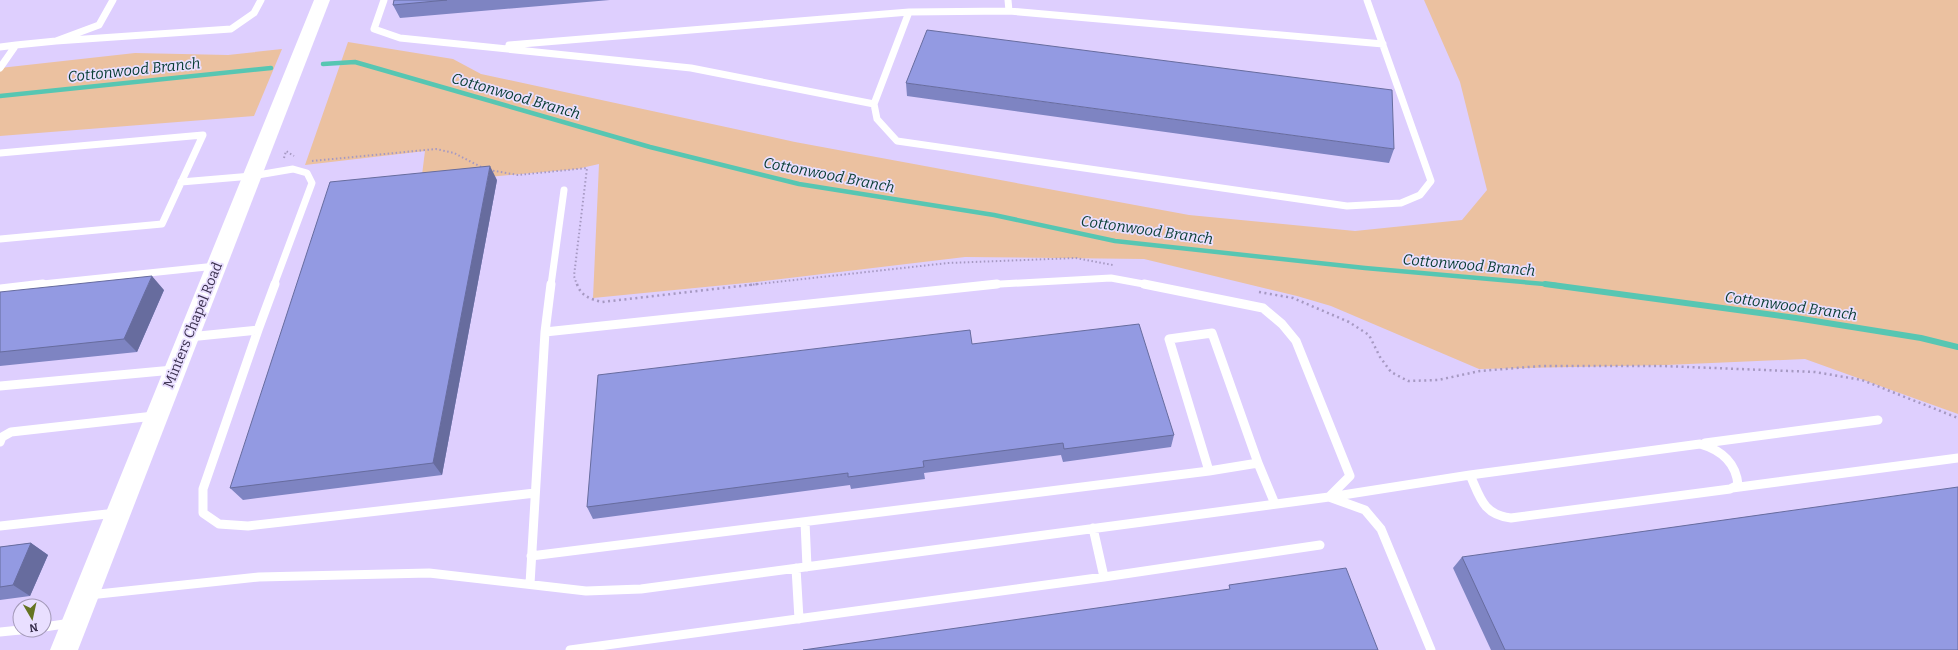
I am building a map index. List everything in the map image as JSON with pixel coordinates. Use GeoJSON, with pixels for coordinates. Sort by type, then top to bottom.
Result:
{"type":"FeatureCollection","features":[{"type":"Feature","properties":{"kind":"street","name":"Minters Chapel Road"},"geometry":{"type":"LineString","coordinates":[[64,650],[322,0]]}},
{"type":"Feature","properties":{"kind":"lane"},"geometry":{"type":"LineString","coordinates":[[56,41],[99,24],[113,0]]}},
{"type":"Feature","properties":{"kind":"lane"},"geometry":{"type":"LineString","coordinates":[[0,47],[56,41],[230,29],[254,13],[261,0]]}},
{"type":"Feature","properties":{"kind":"lane"},"geometry":{"type":"LineString","coordinates":[[384,0],[374,29],[400,38],[691,68],[874,104]]}},
{"type":"Feature","properties":{"kind":"lane"},"geometry":{"type":"LineString","coordinates":[[1008,0],[1009,11]]}},
{"type":"Feature","properties":{"kind":"lane"},"geometry":{"type":"LineString","coordinates":[[909,12],[874,104],[876,119],[897,140],[1347,206],[1401,203],[1420,195],[1431,181],[1367,0]]}},
{"type":"Feature","properties":{"kind":"lane"},"geometry":{"type":"LineString","coordinates":[[489,46],[909,12],[1009,11],[1383,44]]}},
{"type":"Feature","properties":{"kind":"lane"},"geometry":{"type":"LineString","coordinates":[[0,68],[16,45]]}},
{"type":"Feature","properties":{"kind":"lane"},"geometry":{"type":"LineString","coordinates":[[0,153],[203,135],[162,224],[0,239]]}},
{"type":"Feature","properties":{"kind":"lane"},"geometry":{"type":"LineString","coordinates":[[181,182],[252,176],[293,169],[307,173],[312,183],[258,330],[203,490],[202,513],[219,524],[248,526],[535,493]]}},
{"type":"Feature","properties":{"kind":"lane"},"geometry":{"type":"LineString","coordinates":[[530,584],[545,332],[564,190]]}},
{"type":"Feature","properties":{"kind":"lane"},"geometry":{"type":"LineString","coordinates":[[0,289],[217,266]]}},
{"type":"Feature","properties":{"kind":"lane"},"geometry":{"type":"LineString","coordinates":[[545,332],[987,285],[1111,278],[1262,308],[1282,324],[1296,341],[1350,476],[1329,497]]}},
{"type":"Feature","properties":{"kind":"lane"},"geometry":{"type":"LineString","coordinates":[[188,337],[258,330]]}},
{"type":"Feature","properties":{"kind":"lane"},"geometry":{"type":"LineString","coordinates":[[1209,471],[1169,339],[1212,333],[1258,463],[1275,504]]}},
{"type":"Feature","properties":{"kind":"lane"},"geometry":{"type":"LineString","coordinates":[[0,386],[176,370]]}},
{"type":"Feature","properties":{"kind":"lane"},"geometry":{"type":"LineString","coordinates":[[0,442],[2,437],[11,432],[158,415]]}},
{"type":"Feature","properties":{"kind":"lane"},"geometry":{"type":"LineString","coordinates":[[86,596],[259,578],[429,573],[586,591],[641,589],[1329,497],[1470,475],[1878,420]]}},
{"type":"Feature","properties":{"kind":"lane"},"geometry":{"type":"LineString","coordinates":[[1700,444],[1714,448],[1724,454],[1732,464],[1738,476],[1738,485],[1730,489]]}},
{"type":"Feature","properties":{"kind":"lane"},"geometry":{"type":"LineString","coordinates":[[1470,475],[1491,514],[1500,518],[1511,518],[1958,458]]}},
{"type":"Feature","properties":{"kind":"lane"},"geometry":{"type":"LineString","coordinates":[[531,556],[1209,471],[1258,463]]}},
{"type":"Feature","properties":{"kind":"lane"},"geometry":{"type":"LineString","coordinates":[[1329,497],[1365,510],[1380,529],[1432,650]]}},
{"type":"Feature","properties":{"kind":"lane"},"geometry":{"type":"LineString","coordinates":[[0,526],[119,513]]}},
{"type":"Feature","properties":{"kind":"lane"},"geometry":{"type":"LineString","coordinates":[[804,522],[807,566]]}},
{"type":"Feature","properties":{"kind":"lane"},"geometry":{"type":"LineString","coordinates":[[1093,528],[1104,577]]}},
{"type":"Feature","properties":{"kind":"lane"},"geometry":{"type":"LineString","coordinates":[[570,650],[1104,577],[1320,545]]}},
{"type":"Feature","properties":{"kind":"lane"},"geometry":{"type":"LineString","coordinates":[[796,568],[799,619]]}},
{"type":"Feature","properties":{"kind":"lane"},"geometry":{"type":"LineString","coordinates":[[52,625],[75,622]]}},
{"type":"Feature","properties":{"kind":"lane"},"geometry":{"type":"LineString","coordinates":[[0,632],[12,631]]}},
{"type":"Feature","properties":{"kind":"shaded area"},"geometry":{"type":"Polygon","coordinates":[[[1424,0],[1958,0],[1958,414],[1805,359],[1666,365],[1479,369],[1331,306],[1297,296],[1144,259],[965,257],[756,282],[593,298],[599,164],[577,169],[421,183],[425,151],[305,165],[348,42],[453,59],[481,74],[795,142],[1189,215],[1355,231],[1462,220],[1487,190],[1460,82],[1424,0]]]}},
{"type":"Feature","properties":{"kind":"shaded area"},"geometry":{"type":"Polygon","coordinates":[[[282,49],[254,116],[0,136],[0,68],[135,53],[228,55],[282,49]]]}},
{"type":"Feature","properties":{"kind":"building"},"geometry":{"type":"Polygon","coordinates":[[[394,0],[447,0],[393,5],[394,0]]]}},
{"type":"Feature","properties":{"kind":"building"},"geometry":{"type":"Polygon","coordinates":[[[927,30],[1392,90],[1394,149],[906,83],[927,30]]]}},
{"type":"Feature","properties":{"kind":"building"},"geometry":{"type":"Polygon","coordinates":[[[490,166],[433,463],[230,488],[330,182],[490,166]]]}},
{"type":"Feature","properties":{"kind":"building"},"geometry":{"type":"Polygon","coordinates":[[[152,276],[124,339],[0,352],[0,292],[152,276]]]}},
{"type":"Feature","properties":{"kind":"building"},"geometry":{"type":"Polygon","coordinates":[[[1139,324],[1174,435],[1064,449],[1063,443],[923,461],[924,467],[848,477],[848,473],[587,507],[598,375],[970,330],[972,344],[1139,324]]]}},
{"type":"Feature","properties":{"kind":"building"},"geometry":{"type":"Polygon","coordinates":[[[1958,487],[1958,650],[1505,650],[1462,557],[1958,487]]]}},
{"type":"Feature","properties":{"kind":"building"},"geometry":{"type":"Polygon","coordinates":[[[31,543],[13,585],[0,587],[0,547],[31,543]]]}},
{"type":"Feature","properties":{"kind":"building"},"geometry":{"type":"Polygon","coordinates":[[[1346,568],[1378,650],[803,650],[1230,589],[1229,585],[1346,568]]]}},
{"type":"Feature","properties":{"kind":"waterway","name":"Cottonwood Branch"},"geometry":{"type":"LineString","coordinates":[[323,64],[355,62],[650,147],[799,184],[994,215],[1115,241],[1365,268],[1545,284]]}},
{"type":"Feature","properties":{"kind":"waterway","name":"Cottonwood Branch"},"geometry":{"type":"LineString","coordinates":[[0,96],[271,68]]}},
{"type":"Feature","properties":{"kind":"waterway","name":"Cottonwood Branch"},"geometry":{"type":"LineString","coordinates":[[1545,284],[1556,285]]}},
{"type":"Feature","properties":{"kind":"waterway","name":"Cottonwood Branch"},"geometry":{"type":"LineString","coordinates":[[1545,284],[1796,318],[1921,338],[1958,347]]}}]}
